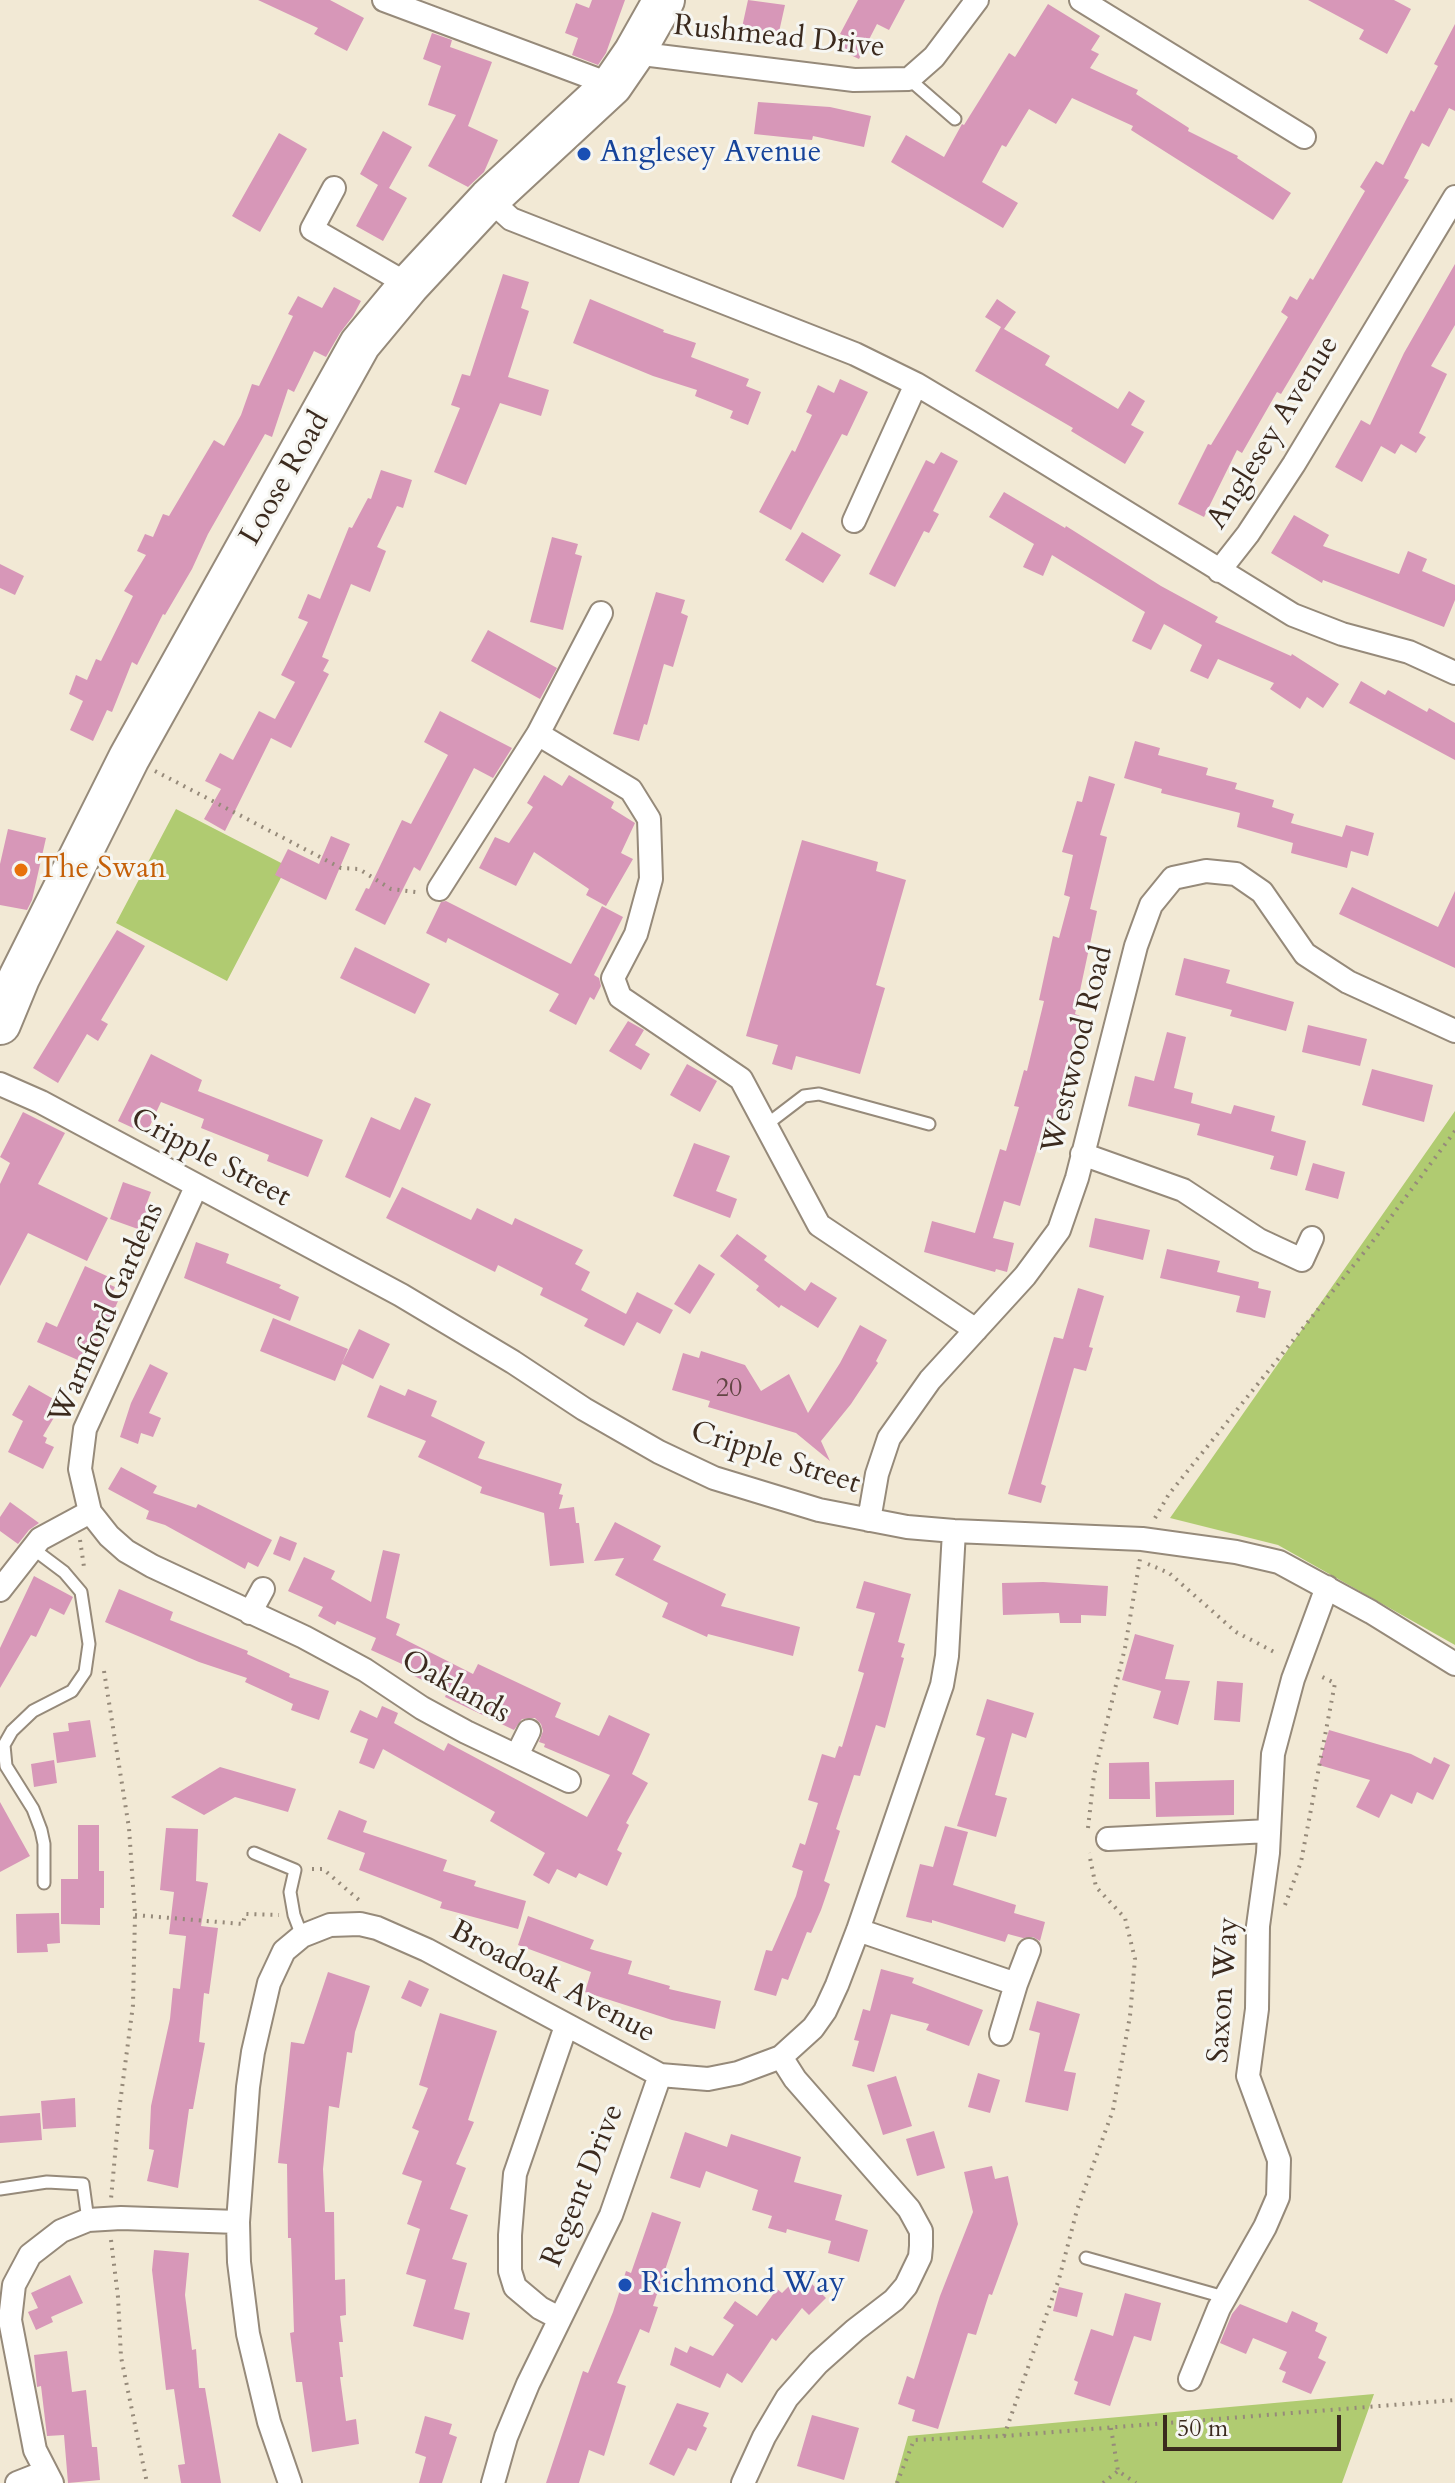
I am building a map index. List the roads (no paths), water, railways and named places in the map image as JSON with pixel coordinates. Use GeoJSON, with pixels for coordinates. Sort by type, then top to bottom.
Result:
{"type":"FeatureCollection","features":[{"type":"Feature","properties":{"kind":"highway","name":"Loose Road"},"geometry":{"type":"LineString","coordinates":[[0,1024],[11,972],[360,344],[409,285],[489,199],[623,69],[664,0]]}},
{"type":"Feature","properties":{"kind":"street","name":"Rushmead Drive"},"geometry":{"type":"LineString","coordinates":[[384,0],[623,69],[854,80],[909,79],[934,57],[977,0]]}},
{"type":"Feature","properties":{"kind":"street"},"geometry":{"type":"LineString","coordinates":[[1081,0],[1304,137]]}},
{"type":"Feature","properties":{"kind":"street"},"geometry":{"type":"LineString","coordinates":[[334,188],[312,229],[409,285]]}},
{"type":"Feature","properties":{"kind":"street","name":"Anglesey Avenue"},"geometry":{"type":"LineString","coordinates":[[489,199],[511,219],[789,327],[916,384],[1219,571],[1248,534],[1294,464],[1455,197]]}},
{"type":"Feature","properties":{"kind":"street"},"geometry":{"type":"LineString","coordinates":[[854,521],[916,384]]}},
{"type":"Feature","properties":{"kind":"street"},"geometry":{"type":"LineString","coordinates":[[1219,571],[1315,625],[1409,652],[1455,673]]}},
{"type":"Feature","properties":{"kind":"street"},"geometry":{"type":"LineString","coordinates":[[439,889],[538,734],[601,613]]}},
{"type":"Feature","properties":{"kind":"street"},"geometry":{"type":"LineString","coordinates":[[538,734],[631,790],[649,819],[651,879],[636,934],[613,978],[620,997],[741,1079],[819,1225],[976,1330]]}},
{"type":"Feature","properties":{"kind":"street","name":"Westwood Road"},"geometry":{"type":"LineString","coordinates":[[869,1520],[877,1474],[889,1438],[930,1380],[1025,1276],[1059,1230],[1077,1178],[1136,946],[1151,905],[1173,878],[1206,871],[1236,874],[1262,892],[1305,954],[1348,982],[1455,1031]]}},
{"type":"Feature","properties":{"kind":"street","name":"Cripple Street"},"geometry":{"type":"LineString","coordinates":[[0,1084],[41,1102],[401,1295],[584,1409],[659,1452],[714,1478],[819,1510],[869,1520],[954,1531],[1142,1539],[1236,1552],[1279,1562],[1327,1587],[1455,1664]]}},
{"type":"Feature","properties":{"kind":"street"},"geometry":{"type":"LineString","coordinates":[[1082,1154],[1183,1190],[1259,1240],[1302,1260],[1312,1238]]}},
{"type":"Feature","properties":{"kind":"street","name":"Warnford Gardens"},"geometry":{"type":"LineString","coordinates":[[196,1187],[85,1429],[80,1469],[84,1516],[126,1551],[365,1670]]}},
{"type":"Feature","properties":{"kind":"street"},"geometry":{"type":"LineString","coordinates":[[0,1590],[32,1548],[48,1533],[84,1516]]}},
{"type":"Feature","properties":{"kind":"street","name":"Broadoak Avenue"},"geometry":{"type":"LineString","coordinates":[[298,1925],[360,1924],[377,1928],[427,1950],[660,2075],[708,2079],[738,2073],[781,2057],[806,2035],[825,2011],[858,1930],[942,1685],[947,1656],[954,1531]]}},
{"type":"Feature","properties":{"kind":"street","name":"Saxon Way"},"geometry":{"type":"LineString","coordinates":[[1190,2379],[1224,2297],[1265,2227],[1278,2197],[1279,2160],[1248,2076],[1257,2009],[1258,1926],[1269,1831],[1273,1754],[1293,1679],[1327,1587]]}},
{"type":"Feature","properties":{"kind":"street"},"geometry":{"type":"LineString","coordinates":[[250,1613],[263,1589]]}},
{"type":"Feature","properties":{"kind":"street","name":"Oaklands"},"geometry":{"type":"LineString","coordinates":[[365,1670],[422,1708],[569,1781]]}},
{"type":"Feature","properties":{"kind":"street","name":"Oaklands"},"geometry":{"type":"LineString","coordinates":[[517,1755],[529,1731]]}},
{"type":"Feature","properties":{"kind":"street"},"geometry":{"type":"LineString","coordinates":[[1097,1841],[1269,1831]]}},
{"type":"Feature","properties":{"kind":"street"},"geometry":{"type":"LineString","coordinates":[[290,2483],[269,2422],[248,2334],[239,2262],[238,2222],[248,2087],[263,2006],[276,1964],[298,1925]]}},
{"type":"Feature","properties":{"kind":"street"},"geometry":{"type":"LineString","coordinates":[[858,1930],[1016,1984]]}},
{"type":"Feature","properties":{"kind":"street"},"geometry":{"type":"LineString","coordinates":[[1001,2034],[1029,1950]]}},
{"type":"Feature","properties":{"kind":"street","name":"Regent Drive"},"geometry":{"type":"LineString","coordinates":[[559,2318],[540,2308],[515,2287],[510,2271],[510,2235],[515,2174],[566,2026]]}},
{"type":"Feature","properties":{"kind":"street"},"geometry":{"type":"LineString","coordinates":[[743,2483],[764,2437],[787,2398],[845,2338],[900,2293],[920,2257],[921,2246],[921,2231],[909,2209],[795,2079],[781,2057]]}},
{"type":"Feature","properties":{"kind":"street","name":"Regent Drive"},"geometry":{"type":"LineString","coordinates":[[493,2483],[506,2437],[559,2318],[611,2215],[660,2075]]}},
{"type":"Feature","properties":{"kind":"street"},"geometry":{"type":"LineString","coordinates":[[17,2483],[49,2478],[35,2450],[8,2360],[14,2285],[30,2255],[61,2231],[98,2220],[238,2222]]}},
{"type":"Feature","properties":{"kind":"lane"},"geometry":{"type":"LineString","coordinates":[[909,79],[955,119]]}},
{"type":"Feature","properties":{"kind":"lane"},"geometry":{"type":"LineString","coordinates":[[766,1125],[804,1096],[819,1094],[929,1124]]}},
{"type":"Feature","properties":{"kind":"lane"},"geometry":{"type":"LineString","coordinates":[[32,1548],[64,1572],[81,1592],[89,1644],[85,1672],[72,1691],[33,1711],[12,1731],[4,1745],[6,1766],[33,1809],[41,1830],[44,1883]]}},
{"type":"Feature","properties":{"kind":"lane"},"geometry":{"type":"LineString","coordinates":[[254,1853],[295,1870],[290,1892],[298,1925]]}},
{"type":"Feature","properties":{"kind":"lane"},"geometry":{"type":"LineString","coordinates":[[0,2189],[47,2182],[83,2184],[98,2220]]}},
{"type":"Feature","properties":{"kind":"lane"},"geometry":{"type":"LineString","coordinates":[[1086,2258],[1224,2297]]}},
{"type":"Feature","properties":{"kind":"place","name":"Anglesey Avenue"},"geometry":{"type":"Point","coordinates":[584,154]}},
{"type":"Feature","properties":{"kind":"place","name":"The Swan"},"geometry":{"type":"Point","coordinates":[21,870]}},
{"type":"Feature","properties":{"kind":"place","name":"Richmond Way"},"geometry":{"type":"Point","coordinates":[625,2285]}}]}
